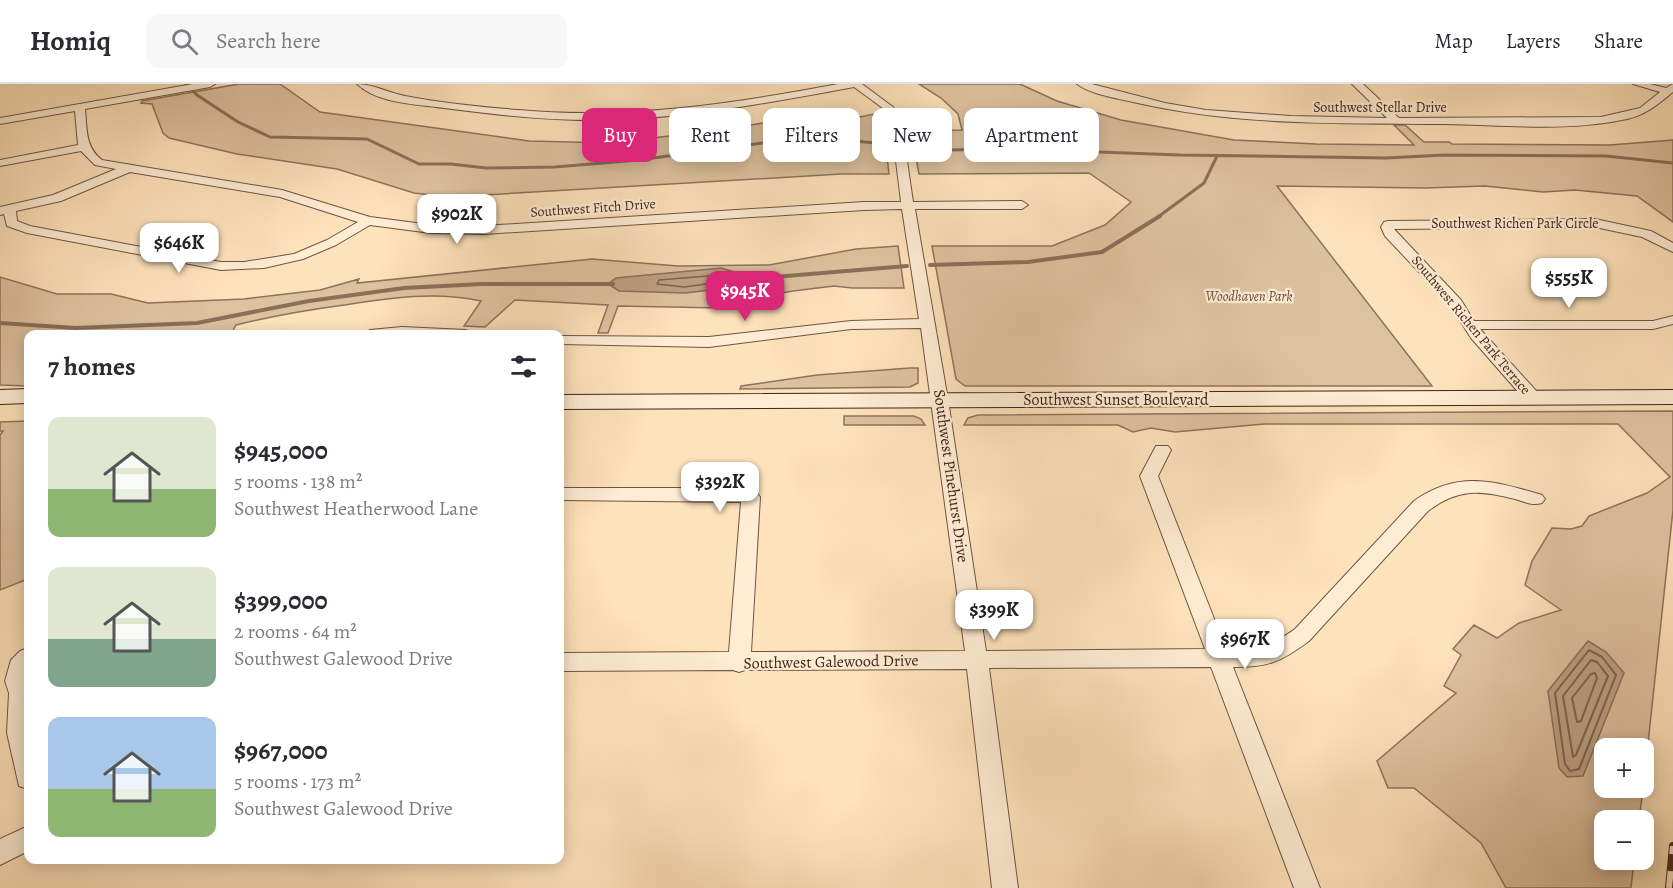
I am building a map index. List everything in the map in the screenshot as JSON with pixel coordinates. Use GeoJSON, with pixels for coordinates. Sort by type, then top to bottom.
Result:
{"type":"FeatureCollection","features":[{"type":"Feature","properties":{"kind":"main road"},"geometry":{"type":"LineString","coordinates":[[0,397],[24,396]]}},
{"type":"Feature","properties":{"kind":"main road","name":"Southwest Sunset Boulevard"},"geometry":{"type":"LineString","coordinates":[[564,402],[1673,397]]}},
{"type":"Feature","properties":{"kind":"main road"},"geometry":{"type":"LineString","coordinates":[[0,410],[24,410]]}},
{"type":"Feature","properties":{"kind":"street"},"geometry":{"type":"LineString","coordinates":[[0,121],[210,84]]}},
{"type":"Feature","properties":{"kind":"street"},"geometry":{"type":"LineString","coordinates":[[362,84],[381,93],[404,99],[515,114],[592,117],[703,110],[855,84]]}},
{"type":"Feature","properties":{"kind":"street","name":"Southwest Pinehurst Drive"},"geometry":{"type":"LineString","coordinates":[[855,84],[888,107],[895,116],[940,400],[977,660],[1005,888]]}},
{"type":"Feature","properties":{"kind":"street","name":"Southwest Stellar Drive"},"geometry":{"type":"LineString","coordinates":[[1082,84],[1146,103],[1221,116],[1293,120],[1601,120],[1644,110],[1670,89]]}},
{"type":"Feature","properties":{"kind":"street"},"geometry":{"type":"LineString","coordinates":[[1357,84],[1395,120]]}},
{"type":"Feature","properties":{"kind":"street"},"geometry":{"type":"LineString","coordinates":[[1638,84],[1670,89]]}},
{"type":"Feature","properties":{"kind":"street"},"geometry":{"type":"LineString","coordinates":[[0,163],[82,147],[80,107]]}},
{"type":"Feature","properties":{"kind":"street","name":"Southwest Fitch Drive"},"geometry":{"type":"LineString","coordinates":[[82,147],[90,158],[99,164],[282,194],[368,221],[431,229],[484,230],[864,206],[1022,205]]}},
{"type":"Feature","properties":{"kind":"street"},"geometry":{"type":"LineString","coordinates":[[126,170],[57,198],[5,210],[11,223],[27,229],[221,266],[254,266],[297,258],[331,245],[368,221]]}},
{"type":"Feature","properties":{"kind":"street","name":"Southwest Richen Park Circle"},"geometry":{"type":"LineString","coordinates":[[1388,225],[1595,223],[1646,234],[1673,248]]}},
{"type":"Feature","properties":{"kind":"street","name":"Southwest Richen Park Terrace"},"geometry":{"type":"LineString","coordinates":[[1388,225],[1390,233],[1456,303],[1476,336],[1533,398]]}},
{"type":"Feature","properties":{"kind":"street"},"geometry":{"type":"LineString","coordinates":[[1470,325],[1653,325],[1673,320]]}},
{"type":"Feature","properties":{"kind":"street"},"geometry":{"type":"LineString","coordinates":[[564,340],[709,342],[861,324],[928,323]]}},
{"type":"Feature","properties":{"kind":"street"},"geometry":{"type":"LineString","coordinates":[[1162,450],[1149,476],[1307,888]]}},
{"type":"Feature","properties":{"kind":"street","name":"Southwest Galewood Drive"},"geometry":{"type":"LineString","coordinates":[[564,662],[739,663],[1257,658],[1279,652],[1302,635],[1422,506],[1441,492],[1451,488],[1482,486],[1536,499]]}},
{"type":"Feature","properties":{"kind":"street"},"geometry":{"type":"LineString","coordinates":[[564,494],[724,494],[751,498],[739,663]]}},
{"type":"Feature","properties":{"kind":"street"},"geometry":{"type":"LineString","coordinates":[[24,661],[19,666],[16,681],[20,693],[19,733],[24,758]]}},
{"type":"Feature","properties":{"kind":"street"},"geometry":{"type":"LineString","coordinates":[[0,853],[24,840]]}},
{"type":"Feature","properties":{"kind":"green space"},"geometry":{"type":"Polygon","coordinates":[[[239,84],[280,84],[320,112],[529,141],[582,142],[582,162],[657,162],[657,137],[669,136],[669,162],[751,162],[751,125],[763,123],[763,162],[860,162],[860,117],[872,114],[872,162],[888,162],[889,174],[841,174],[450,197],[414,193],[337,169],[237,154],[169,138],[163,133],[152,104],[141,103],[239,84]]]}},
{"type":"Feature","properties":{"kind":"green space","name":"Woodhaven Park"},"geometry":{"type":"Polygon","coordinates":[[[919,84],[1020,84],[1057,101],[1081,108],[964,108],[964,162],[1099,162],[1099,113],[1121,120],[1234,140],[1316,144],[1414,145],[1394,125],[1405,125],[1424,142],[1452,144],[1610,145],[1673,140],[1673,222],[1637,196],[1575,190],[1543,192],[1485,186],[1425,188],[1277,186],[1432,386],[965,386],[956,379],[932,246],[1052,246],[1105,225],[1131,202],[1089,173],[919,174],[917,162],[952,162],[952,130],[962,130],[958,114],[941,98],[919,84]]]}},
{"type":"Feature","properties":{"kind":"green space"},"geometry":{"type":"Polygon","coordinates":[[[898,246],[904,288],[834,286],[754,298],[721,308],[618,306],[608,333],[598,333],[608,305],[515,300],[485,327],[464,326],[481,301],[446,296],[378,300],[317,309],[236,325],[233,330],[24,330],[24,386],[0,385],[0,277],[57,294],[111,294],[148,303],[244,299],[320,290],[359,279],[357,283],[592,259],[678,266],[769,265],[856,249],[898,246]]]}},
{"type":"Feature","properties":{"kind":"green space"},"geometry":{"type":"Polygon","coordinates":[[[918,368],[918,383],[910,387],[740,389],[741,386],[817,375],[918,368]]]}},
{"type":"Feature","properties":{"kind":"green space"},"geometry":{"type":"Polygon","coordinates":[[[1673,411],[1673,510],[1649,738],[1594,738],[1594,798],[1642,798],[1640,810],[1594,810],[1594,870],[1633,870],[1631,888],[1506,888],[1481,843],[1414,788],[1388,788],[1377,761],[1456,693],[1444,686],[1461,655],[1453,649],[1474,625],[1497,638],[1519,623],[1561,610],[1525,585],[1532,561],[1552,528],[1571,529],[1582,526],[1589,516],[1647,493],[1670,477],[1618,424],[1264,424],[1175,432],[1151,428],[1133,432],[1118,425],[964,425],[968,418],[978,415],[1673,411]]]}},
{"type":"Feature","properties":{"kind":"green space"},"geometry":{"type":"Polygon","coordinates":[[[844,416],[914,416],[921,419],[925,425],[844,425],[844,416]]]}},
{"type":"Feature","properties":{"kind":"green space"},"geometry":{"type":"Polygon","coordinates":[[[24,421],[24,581],[0,590],[0,435],[3,431],[0,431],[0,422],[24,421]]]}},
{"type":"Feature","properties":{"kind":"water"},"geometry":{"type":"Polygon","coordinates":[[[721,268],[741,274],[744,280],[736,287],[685,293],[619,291],[608,284],[616,278],[721,268]]]}},
{"type":"Feature","properties":{"kind":"water"},"geometry":{"type":"Polygon","coordinates":[[[1588,641],[1606,652],[1624,673],[1598,738],[1594,738],[1594,748],[1583,776],[1567,777],[1559,768],[1548,691],[1588,641]]]}},
{"type":"Feature","properties":{"kind":"waterway"},"geometry":{"type":"LineString","coordinates":[[186,84],[197,95],[238,122],[270,137],[367,139],[419,164],[451,164],[486,168],[555,167],[639,160],[792,139],[834,139],[947,150],[1018,149],[1180,155],[1386,158],[1444,155],[1606,156],[1673,163]]}},
{"type":"Feature","properties":{"kind":"waterway"},"geometry":{"type":"LineString","coordinates":[[1158,217],[1204,183],[1217,156]]}},
{"type":"Feature","properties":{"kind":"waterway"},"geometry":{"type":"LineString","coordinates":[[930,265],[1028,262],[1102,252],[1160,216]]}},
{"type":"Feature","properties":{"kind":"waterway"},"geometry":{"type":"LineString","coordinates":[[739,280],[907,266]]}},
{"type":"Feature","properties":{"kind":"waterway"},"geometry":{"type":"LineString","coordinates":[[0,323],[76,328],[197,323],[309,301],[404,288],[482,284],[613,284]]}},
{"type":"Feature","properties":{"kind":"railway"},"geometry":{"type":"LineString","coordinates":[[1669,888],[1673,846]]}}]}
